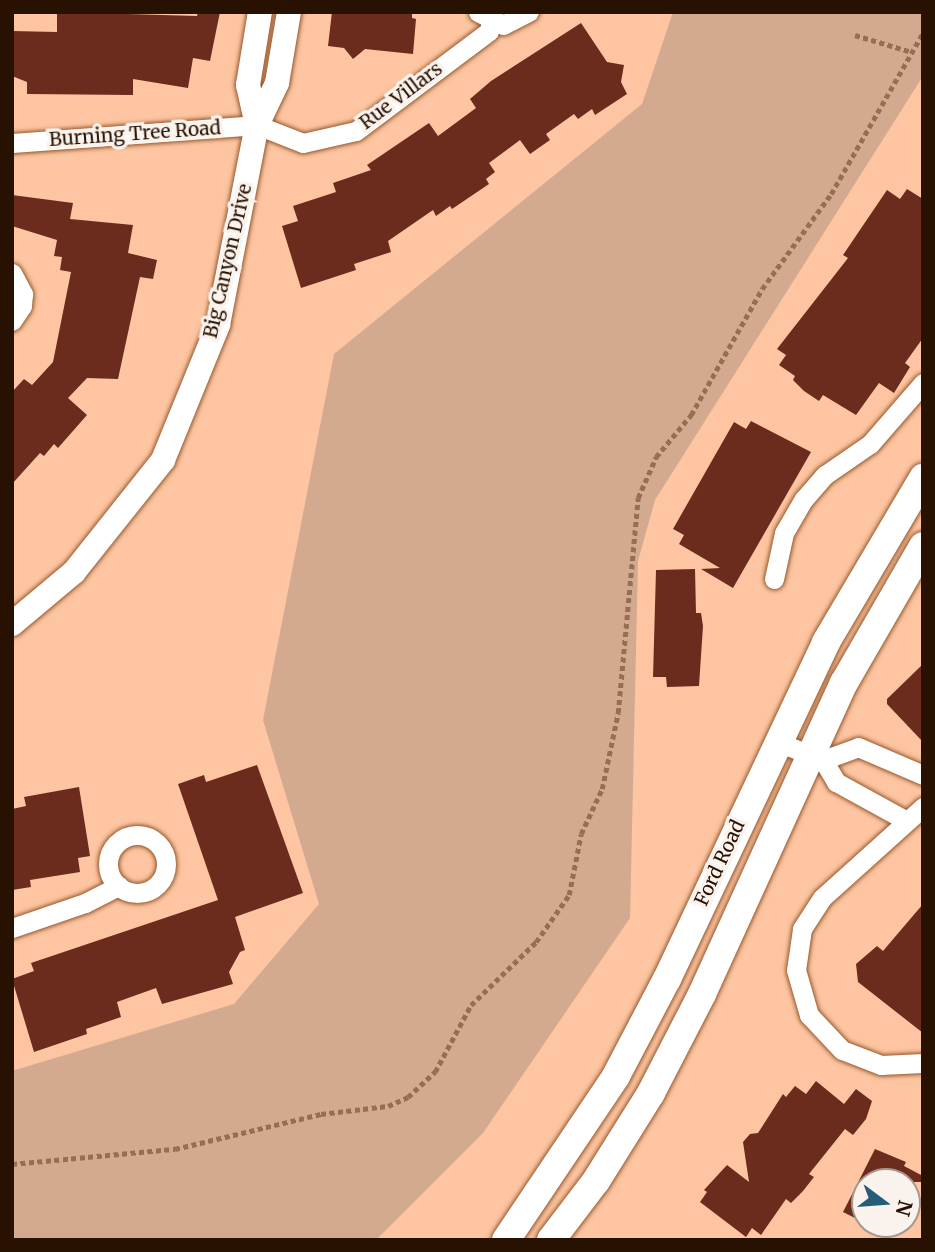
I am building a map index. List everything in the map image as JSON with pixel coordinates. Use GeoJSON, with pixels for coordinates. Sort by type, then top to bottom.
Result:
{"type":"FeatureCollection","features":[{"type":"Feature","properties":{"kind":"main road","name":"Ford Road"},"geometry":{"type":"LineString","coordinates":[[506,1240],[616,1076],[667,979],[826,642],[923,478]]}},
{"type":"Feature","properties":{"kind":"main road","name":"Ford Road"},"geometry":{"type":"LineString","coordinates":[[551,1240],[596,1181],[651,1093],[818,758],[850,672],[923,546]]}},
{"type":"Feature","properties":{"kind":"street","name":"Big Canyon Drive"},"geometry":{"type":"LineString","coordinates":[[257,125],[248,85],[260,12]]}},
{"type":"Feature","properties":{"kind":"street","name":"Big Canyon Drive"},"geometry":{"type":"LineString","coordinates":[[12,624],[74,572],[163,460],[218,325],[257,125],[276,83],[289,12]]}},
{"type":"Feature","properties":{"kind":"street","name":"Rue Villars"},"geometry":{"type":"LineString","coordinates":[[257,125],[303,143],[356,131],[489,31],[484,17],[516,22],[529,12]]}},
{"type":"Feature","properties":{"kind":"street","name":"Burning Tree Road"},"geometry":{"type":"LineString","coordinates":[[12,143],[257,125]]}},
{"type":"Feature","properties":{"kind":"street"},"geometry":{"type":"LineString","coordinates":[[12,273],[23,294],[22,306],[12,321]]}},
{"type":"Feature","properties":{"kind":"street"},"geometry":{"type":"LineString","coordinates":[[774,579],[784,533],[804,499],[825,475],[870,444],[923,383]]}},
{"type":"Feature","properties":{"kind":"street"},"geometry":{"type":"LineString","coordinates":[[778,741],[818,758],[836,782],[908,821]]}},
{"type":"Feature","properties":{"kind":"street"},"geometry":{"type":"LineString","coordinates":[[818,758],[858,747],[923,775]]}},
{"type":"Feature","properties":{"kind":"street"},"geometry":{"type":"LineString","coordinates":[[923,807],[812,910],[800,939],[796,970],[809,1015],[842,1050],[881,1065],[923,1063]]}},
{"type":"Feature","properties":{"kind":"street"},"geometry":{"type":"LineString","coordinates":[[12,928],[85,903],[119,886]]}},
{"type":"Feature","properties":{"kind":"path"},"geometry":{"type":"LineString","coordinates":[[12,1164],[175,1149],[321,1114],[388,1106],[408,1097],[435,1073],[471,1005],[536,942],[569,895],[581,834],[602,789],[618,713],[638,498],[656,457],[691,415],[762,289],[831,194],[923,33]]}},
{"type":"Feature","properties":{"kind":"path"},"geometry":{"type":"LineString","coordinates":[[855,35],[912,52]]}},
{"type":"Feature","properties":{"kind":"shaded area"},"geometry":{"type":"Polygon","coordinates":[[[673,12],[923,12],[923,76],[655,500],[638,561],[630,918],[483,1133],[376,1240],[12,1240],[12,1071],[234,1004],[319,904],[263,720],[334,354],[642,104],[673,12]]]}},
{"type":"Feature","properties":{"kind":"building"},"geometry":{"type":"Polygon","coordinates":[[[57,12],[197,16],[198,12],[220,12],[210,61],[193,58],[188,88],[133,79],[133,95],[27,94],[27,82],[12,76],[12,31],[57,32],[57,12]]]}},
{"type":"Feature","properties":{"kind":"building"},"geometry":{"type":"Polygon","coordinates":[[[332,12],[412,12],[412,18],[416,19],[413,54],[365,49],[353,59],[344,48],[328,46],[332,12]]]}},
{"type":"Feature","properties":{"kind":"building"},"geometry":{"type":"Polygon","coordinates":[[[581,23],[607,62],[624,65],[621,82],[627,94],[595,115],[592,109],[578,119],[574,114],[546,134],[550,140],[530,154],[520,140],[489,163],[495,172],[486,179],[489,184],[452,209],[450,206],[436,216],[433,210],[388,241],[391,252],[354,264],[356,270],[301,288],[282,226],[298,221],[293,206],[336,192],[333,183],[371,170],[367,165],[429,123],[438,136],[476,108],[470,99],[491,81],[581,23]]]}},
{"type":"Feature","properties":{"kind":"building"},"geometry":{"type":"Polygon","coordinates":[[[907,189],[923,199],[923,338],[905,363],[910,367],[894,393],[879,383],[856,415],[823,395],[819,401],[804,391],[793,380],[795,376],[779,365],[786,355],[777,349],[848,258],[843,255],[887,190],[900,199],[907,189]]]}},
{"type":"Feature","properties":{"kind":"building"},"geometry":{"type":"Polygon","coordinates":[[[12,195],[73,203],[70,219],[133,225],[128,253],[157,260],[153,279],[140,277],[118,379],[87,378],[68,398],[87,415],[58,448],[54,444],[44,456],[40,453],[12,484],[12,392],[24,379],[32,385],[53,362],[71,272],[60,270],[62,257],[54,256],[57,240],[12,226],[12,195]]]}},
{"type":"Feature","properties":{"kind":"building"},"geometry":{"type":"Polygon","coordinates":[[[751,421],[811,452],[733,588],[701,569],[720,568],[679,544],[684,535],[673,529],[734,422],[746,429],[751,421]]]}},
{"type":"Feature","properties":{"kind":"building"},"geometry":{"type":"Polygon","coordinates":[[[695,569],[696,613],[701,613],[703,626],[699,686],[667,687],[666,677],[653,677],[656,570],[695,569]]]}},
{"type":"Feature","properties":{"kind":"building"},"geometry":{"type":"Polygon","coordinates":[[[923,664],[923,742],[887,704],[887,699],[923,664]]]}},
{"type":"Feature","properties":{"kind":"building"},"geometry":{"type":"Polygon","coordinates":[[[257,765],[303,893],[235,917],[245,950],[240,952],[229,972],[233,984],[162,1004],[156,988],[117,1002],[121,1017],[86,1029],[87,1034],[34,1052],[12,979],[34,971],[31,963],[218,900],[178,784],[204,775],[206,782],[257,765]]]}},
{"type":"Feature","properties":{"kind":"building"},"geometry":{"type":"Polygon","coordinates":[[[79,787],[90,856],[78,858],[80,872],[30,880],[31,887],[12,890],[12,809],[26,806],[24,797],[79,787]]]}},
{"type":"Feature","properties":{"kind":"building"},"geometry":{"type":"Polygon","coordinates":[[[923,904],[923,1033],[858,982],[856,964],[877,946],[883,951],[923,904]]]}},
{"type":"Feature","properties":{"kind":"building"},"geometry":{"type":"Polygon","coordinates":[[[816,1081],[844,1104],[856,1089],[872,1101],[866,1119],[853,1135],[845,1129],[809,1174],[814,1177],[803,1191],[791,1203],[786,1199],[761,1235],[752,1228],[746,1237],[700,1202],[707,1192],[704,1190],[727,1165],[749,1182],[743,1142],[750,1134],[758,1133],[783,1094],[786,1097],[795,1086],[806,1094],[816,1081]]]}},
{"type":"Feature","properties":{"kind":"building"},"geometry":{"type":"Polygon","coordinates":[[[875,1149],[906,1162],[904,1166],[908,1168],[865,1168],[875,1149]]]}},
{"type":"Feature","properties":{"kind":"building"},"geometry":{"type":"Polygon","coordinates":[[[851,1196],[851,1216],[843,1212],[851,1196]]]}}]}
